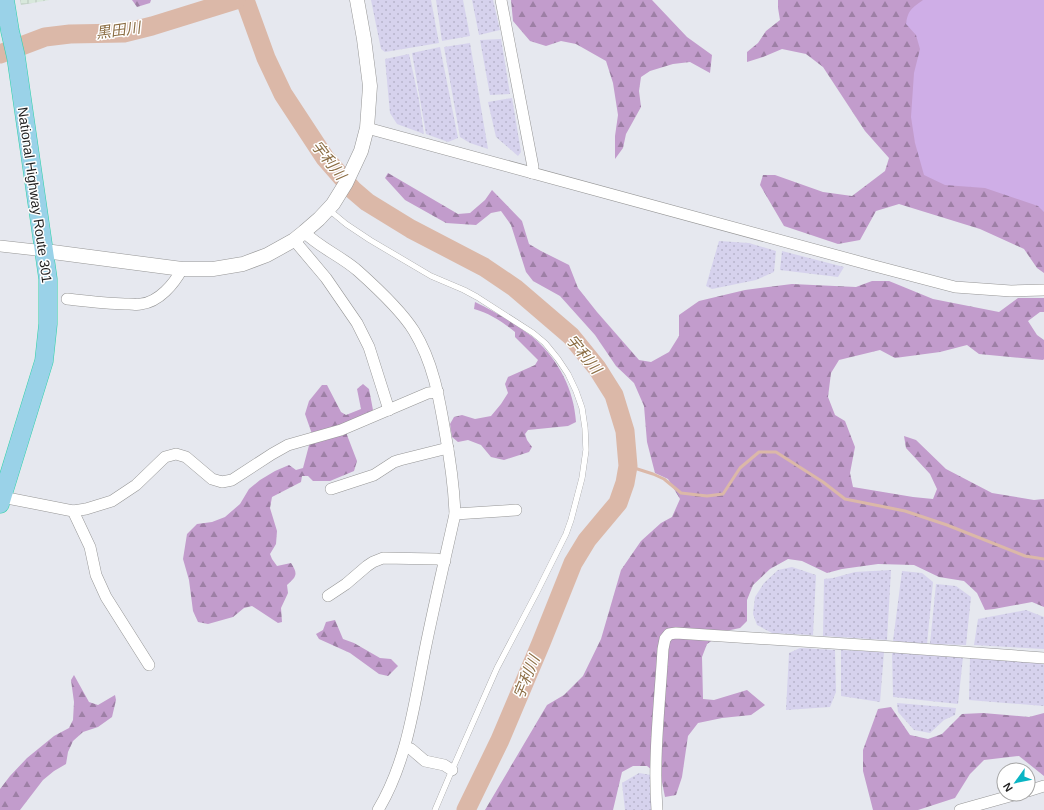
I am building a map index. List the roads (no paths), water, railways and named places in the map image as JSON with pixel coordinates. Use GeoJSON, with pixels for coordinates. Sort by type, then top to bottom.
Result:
{"type":"FeatureCollection","features":[{"type":"Feature","properties":{"kind":"highway","name":"National Highway Route 301"},"geometry":{"type":"LineString","coordinates":[[1,501],[44,361],[48,324],[48,279],[45,251],[16,57],[5,0]]}},
{"type":"Feature","properties":{"kind":"street"},"geometry":{"type":"LineString","coordinates":[[0,246],[182,269],[213,269],[243,264],[267,255],[299,236],[330,207],[346,183],[361,151],[367,128],[370,86],[357,0]]}},
{"type":"Feature","properties":{"kind":"street"},"geometry":{"type":"LineString","coordinates":[[501,0],[533,167],[532,173]]}},
{"type":"Feature","properties":{"kind":"street"},"geometry":{"type":"LineString","coordinates":[[367,128],[871,266],[956,287],[1011,291],[1044,290]]}},
{"type":"Feature","properties":{"kind":"street"},"geometry":{"type":"LineString","coordinates":[[299,236],[311,238],[359,272],[391,302],[415,332],[432,370],[438,392],[455,494],[455,514],[428,633],[405,747],[395,774],[378,810]]}},
{"type":"Feature","properties":{"kind":"street"},"geometry":{"type":"LineString","coordinates":[[299,236],[356,323],[369,347],[389,410]]}},
{"type":"Feature","properties":{"kind":"street"},"geometry":{"type":"LineString","coordinates":[[67,299],[112,304],[142,304],[156,299],[172,286],[182,269]]}},
{"type":"Feature","properties":{"kind":"street"},"geometry":{"type":"LineString","coordinates":[[1,501],[73,511],[86,510],[112,501],[136,485],[165,457],[176,454],[186,457],[212,479],[222,482],[232,480],[288,445],[341,430],[428,393],[438,392]]}},
{"type":"Feature","properties":{"kind":"street"},"geometry":{"type":"LineString","coordinates":[[331,489],[374,475],[394,462],[448,448]]}},
{"type":"Feature","properties":{"kind":"street"},"geometry":{"type":"LineString","coordinates":[[455,514],[516,510]]}},
{"type":"Feature","properties":{"kind":"street"},"geometry":{"type":"LineString","coordinates":[[73,511],[90,547],[96,575],[106,597],[149,665]]}},
{"type":"Feature","properties":{"kind":"street"},"geometry":{"type":"LineString","coordinates":[[328,596],[346,584],[372,562],[383,558],[445,560]]}},
{"type":"Feature","properties":{"kind":"street"},"geometry":{"type":"LineString","coordinates":[[657,810],[656,769],[663,649],[665,639],[669,634],[676,633],[893,646],[1044,658]]}},
{"type":"Feature","properties":{"kind":"street"},"geometry":{"type":"LineString","coordinates":[[405,747],[411,749],[425,761],[444,765],[452,770]]}},
{"type":"Feature","properties":{"kind":"street"},"geometry":{"type":"LineString","coordinates":[[960,810],[996,800]]}},
{"type":"Feature","properties":{"kind":"lane"},"geometry":{"type":"LineString","coordinates":[[330,207],[346,224],[370,240],[431,276],[464,290],[534,333],[558,358],[568,374],[582,408],[586,450],[582,478],[566,534],[497,668],[435,810]]}},
{"type":"Feature","properties":{"kind":"waterway","name":"黒田川"},"geometry":{"type":"LineString","coordinates":[[0,54],[45,37],[70,34],[124,33],[236,0]]}},
{"type":"Feature","properties":{"kind":"waterway","name":"宇利川"},"geometry":{"type":"LineString","coordinates":[[245,0],[266,58],[283,94],[325,158],[353,190],[367,202],[411,229],[484,267],[515,288],[571,336],[597,368],[614,395],[625,431],[628,466],[625,483],[618,503],[587,540],[573,563],[500,740],[466,810]]}},
{"type":"Feature","properties":{"kind":"waterway"},"geometry":{"type":"LineString","coordinates":[[628,466],[664,479],[681,493],[707,496],[723,494],[740,468],[759,452],[776,452],[823,482],[845,499],[905,511],[947,525],[1025,556],[1044,559]]}}]}
